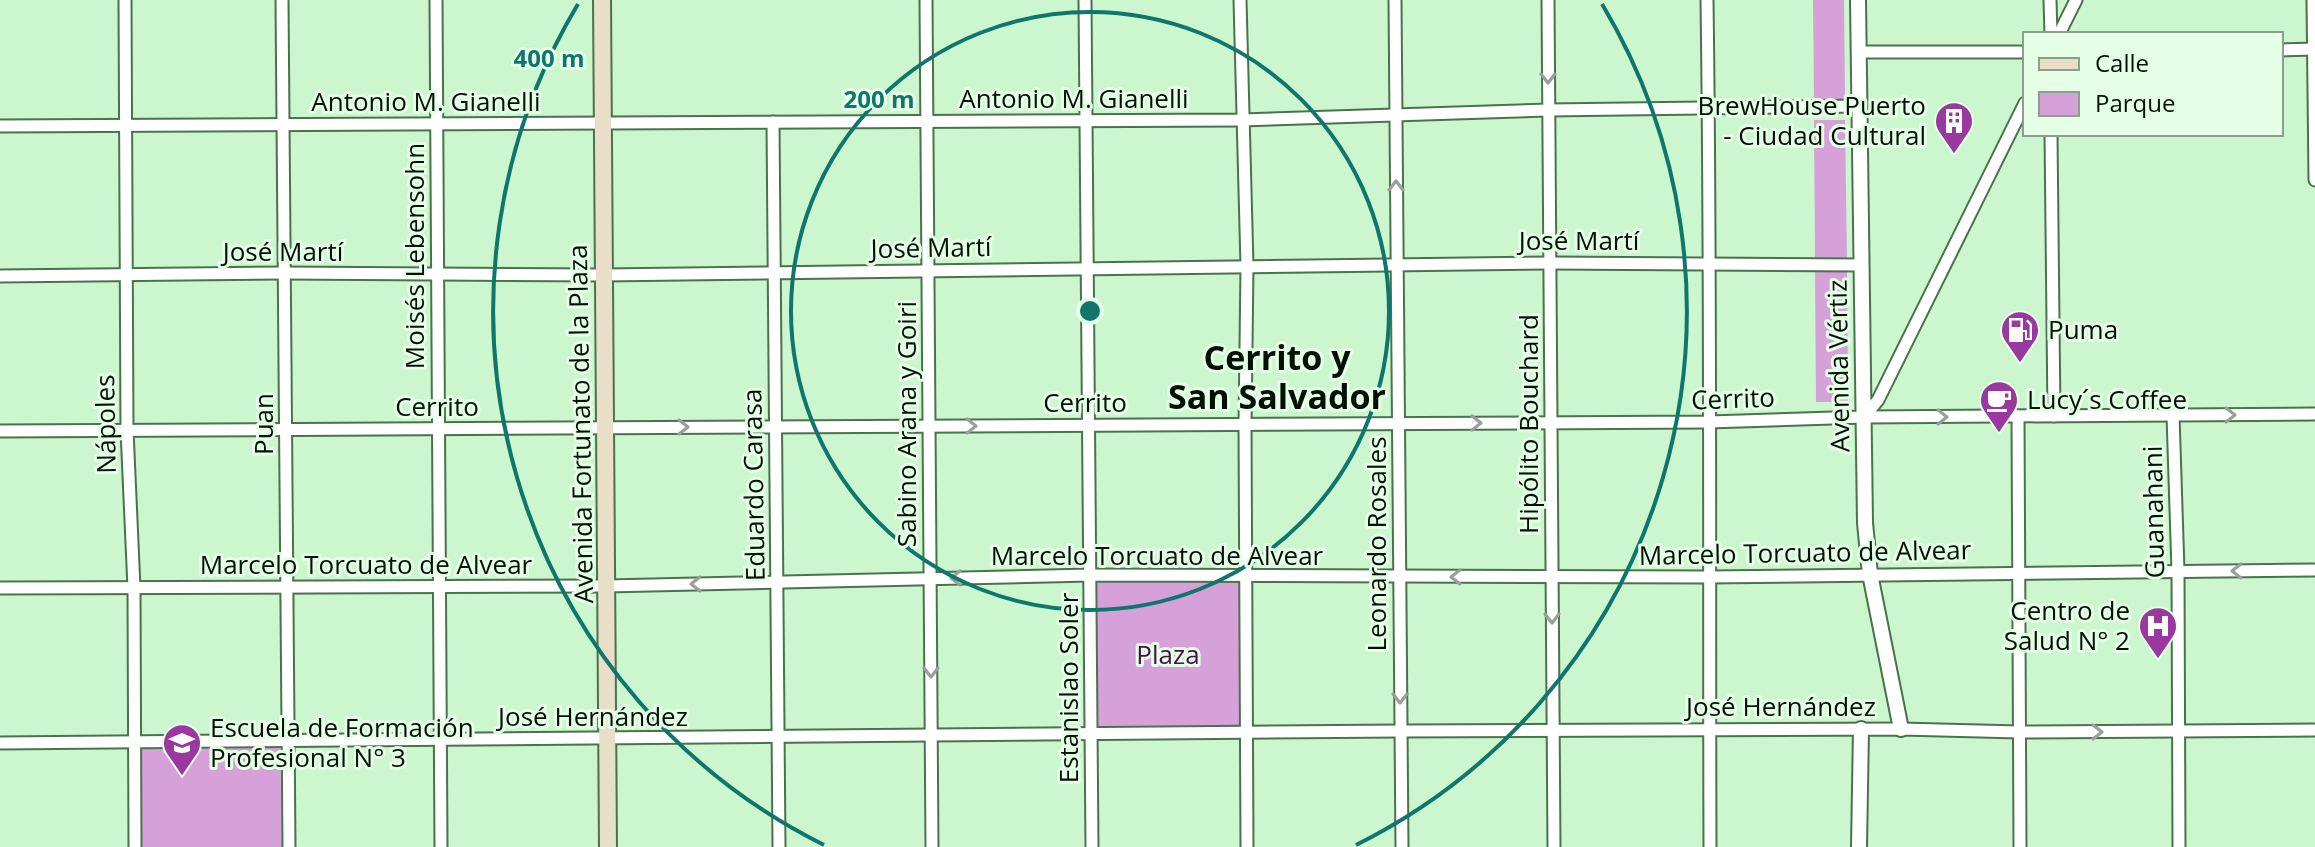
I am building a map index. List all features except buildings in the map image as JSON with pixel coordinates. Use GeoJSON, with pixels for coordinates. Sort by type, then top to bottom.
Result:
{"type":"FeatureCollection","features":[{"type":"Feature","properties":{"kind":"main road","name":"Avenida Fortunato de la Plaza"},"geometry":{"type":"LineString","coordinates":[[602,0],[608,847]]}},
{"type":"Feature","properties":{"kind":"street","name":"Nápoles"},"geometry":{"type":"LineString","coordinates":[[125,0],[127,430],[134,588],[135,847]]}},
{"type":"Feature","properties":{"kind":"street","name":"Puan"},"geometry":{"type":"LineString","coordinates":[[282,0],[289,847]]}},
{"type":"Feature","properties":{"kind":"street","name":"Moisés Lebensohn"},"geometry":{"type":"LineString","coordinates":[[436,0],[441,847]]}},
{"type":"Feature","properties":{"kind":"street","name":"Sabino Arana y Goiri"},"geometry":{"type":"LineString","coordinates":[[926,0],[932,847]]}},
{"type":"Feature","properties":{"kind":"street","name":"Estanislao Soler"},"geometry":{"type":"LineString","coordinates":[[1085,0],[1092,847]]}},
{"type":"Feature","properties":{"kind":"street"},"geometry":{"type":"LineString","coordinates":[[1240,0],[1247,266],[1247,847]]}},
{"type":"Feature","properties":{"kind":"street","name":"Leonardo Rosales"},"geometry":{"type":"LineString","coordinates":[[1395,0],[1402,847]]}},
{"type":"Feature","properties":{"kind":"street","name":"Hipólito Bouchard"},"geometry":{"type":"LineString","coordinates":[[1548,0],[1554,847]]}},
{"type":"Feature","properties":{"kind":"street"},"geometry":{"type":"LineString","coordinates":[[1707,0],[1711,265],[1708,577],[1710,847]]}},
{"type":"Feature","properties":{"kind":"street","name":"Avenida Vértiz"},"geometry":{"type":"LineString","coordinates":[[1858,0],[1865,523],[1870,574],[1901,729]]}},
{"type":"Feature","properties":{"kind":"street"},"geometry":{"type":"LineString","coordinates":[[2050,0],[2051,32]]}},
{"type":"Feature","properties":{"kind":"street"},"geometry":{"type":"LineString","coordinates":[[2060,32],[2076,0]]}},
{"type":"Feature","properties":{"kind":"street"},"geometry":{"type":"LineString","coordinates":[[2313,0],[2315,180]]}},
{"type":"Feature","properties":{"kind":"street"},"geometry":{"type":"LineString","coordinates":[[2283,50],[2314,49]]}},
{"type":"Feature","properties":{"kind":"street"},"geometry":{"type":"LineString","coordinates":[[1858,52],[2023,52]]}},
{"type":"Feature","properties":{"kind":"street","name":"Antonio M. Gianelli"},"geometry":{"type":"LineString","coordinates":[[0,126],[1242,120],[1548,110],[1859,106]]}},
{"type":"Feature","properties":{"kind":"street"},"geometry":{"type":"LineString","coordinates":[[1864,417],[1878,400],[2023,107]]}},
{"type":"Feature","properties":{"kind":"street","name":"Eduardo Carasa"},"geometry":{"type":"LineString","coordinates":[[773,122],[779,847]]}},
{"type":"Feature","properties":{"kind":"street"},"geometry":{"type":"LineString","coordinates":[[2051,136],[2054,416]]}},
{"type":"Feature","properties":{"kind":"street","name":"José Martí"},"geometry":{"type":"LineString","coordinates":[[0,276],[284,273],[603,275],[1550,263],[1862,265]]}},
{"type":"Feature","properties":{"kind":"street","name":"Cerrito"},"geometry":{"type":"LineString","coordinates":[[0,431],[1709,422],[1864,417],[2315,414]]}},
{"type":"Feature","properties":{"kind":"street","name":"Guanahani"},"geometry":{"type":"LineString","coordinates":[[2173,415],[2178,571],[2179,847]]}},
{"type":"Feature","properties":{"kind":"street"},"geometry":{"type":"LineString","coordinates":[[2018,416],[2020,847]]}},
{"type":"Feature","properties":{"kind":"street","name":"Marcelo Torcuato de Alvear"},"geometry":{"type":"LineString","coordinates":[[0,588],[606,586],[1090,575],[1246,578],[1708,577],[2315,570]]}},
{"type":"Feature","properties":{"kind":"street"},"geometry":{"type":"LineString","coordinates":[[1859,847],[1861,729]]}},
{"type":"Feature","properties":{"kind":"street","name":"José Hernández"},"geometry":{"type":"LineString","coordinates":[[0,743],[1553,730],[2315,730]]}},
{"type":"Feature","properties":{"kind":"green space"},"geometry":{"type":"Polygon","coordinates":[[[1813,0],[1844,0],[1845,100],[1814,100],[1813,0]]]}},
{"type":"Feature","properties":{"kind":"green space"},"geometry":{"type":"Polygon","coordinates":[[[1814,120],[1845,120],[1847,262],[1815,262],[1814,120]]]}},
{"type":"Feature","properties":{"kind":"green space"},"geometry":{"type":"Polygon","coordinates":[[[1815,271],[1847,271],[1848,402],[1816,402],[1815,271]]]}},
{"type":"Feature","properties":{"kind":"green space","name":"Plaza"},"geometry":{"type":"Polygon","coordinates":[[[1090,575],[1246,578],[1246,732],[1091,736],[1090,575]]]}},
{"type":"Feature","properties":{"kind":"green space"},"geometry":{"type":"Polygon","coordinates":[[[280,741],[282,847],[142,847],[140,743],[280,741]]]}},
{"type":"Feature","properties":{"kind":"place","name":"BrewHouse Puerto - Ciudad Cultural"},"geometry":{"type":"Point","coordinates":[1954,155]}},
{"type":"Feature","properties":{"kind":"place","name":"Puma"},"geometry":{"type":"Point","coordinates":[2020,364]}},
{"type":"Feature","properties":{"kind":"place","name":"Lucy´s Coffee"},"geometry":{"type":"Point","coordinates":[1999,434]}},
{"type":"Feature","properties":{"kind":"place","name":"Centro de Salud N° 2"},"geometry":{"type":"Point","coordinates":[2158,660]}},
{"type":"Feature","properties":{"kind":"place","name":"Escuela de Formación Profesional N° 3"},"geometry":{"type":"Point","coordinates":[182,777]}},
{"type":"Feature","properties":{"kind":"district","name":"Cerrito y San Salvador"},"geometry":{"type":"Point","coordinates":[1277,378]}}]}
